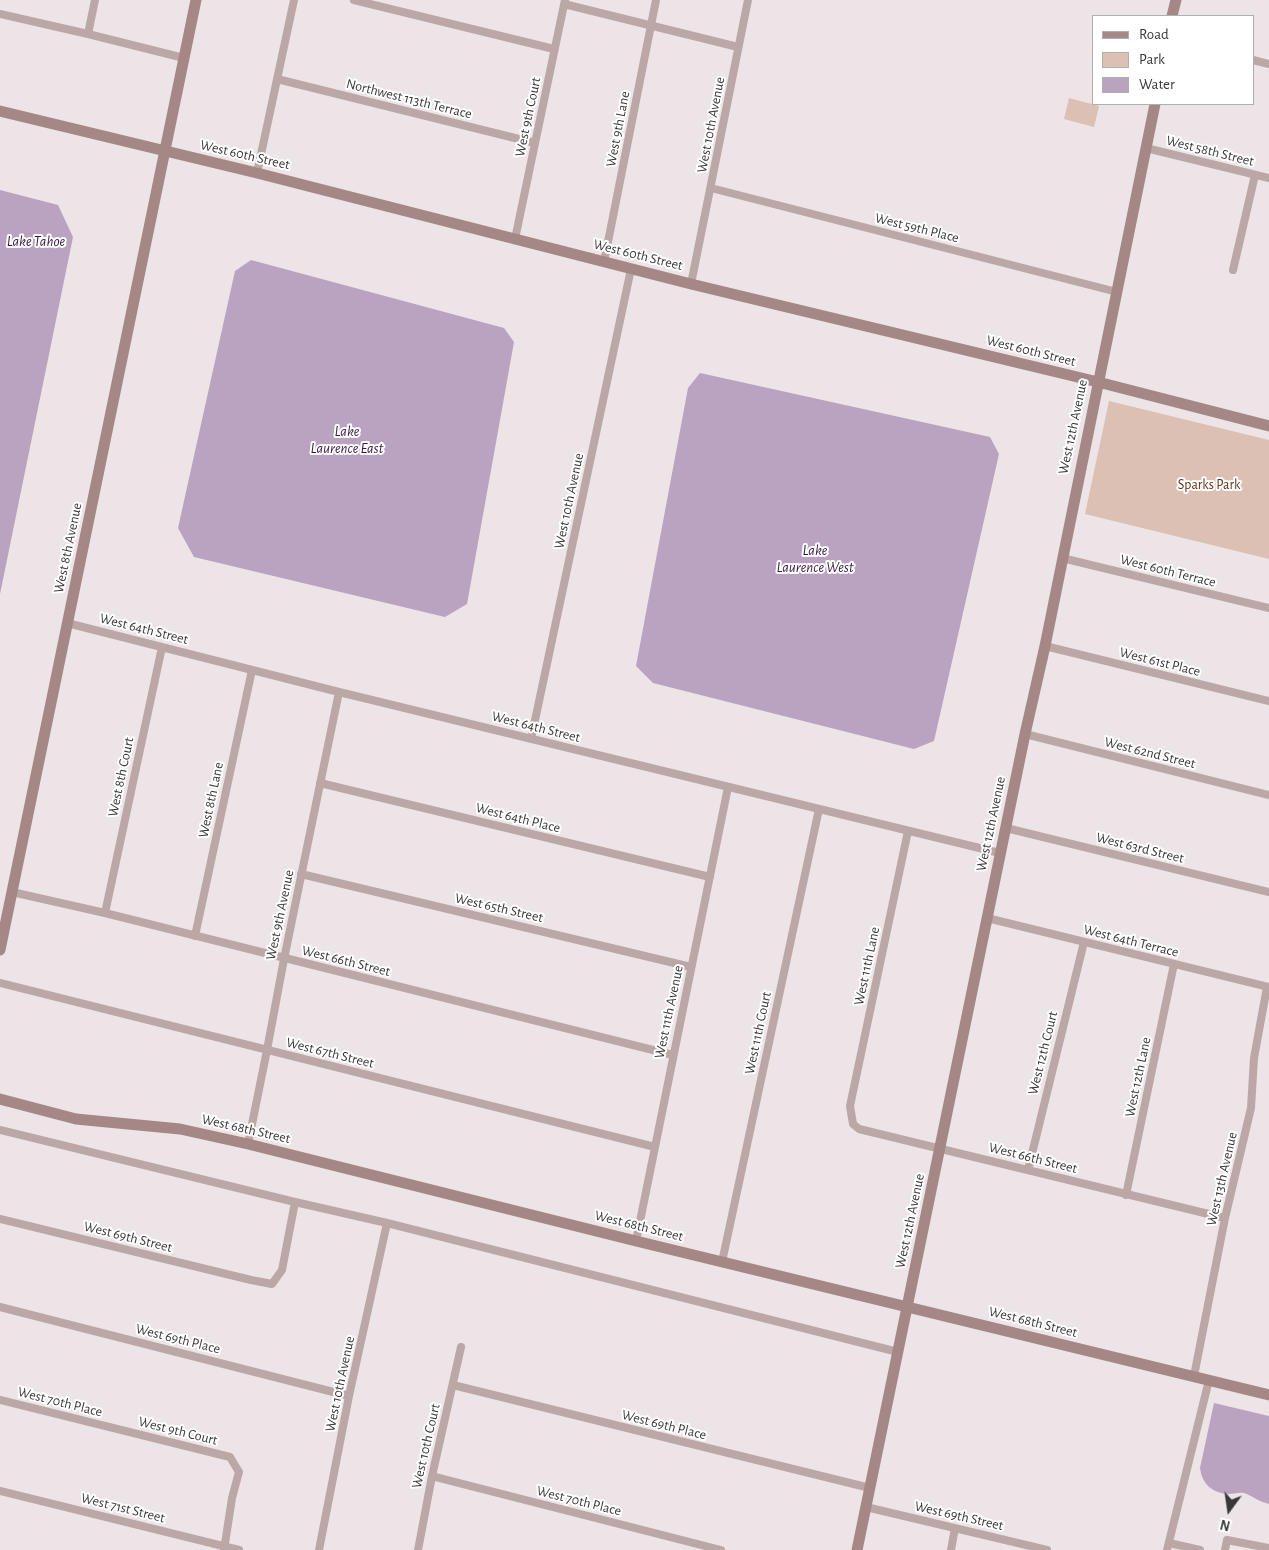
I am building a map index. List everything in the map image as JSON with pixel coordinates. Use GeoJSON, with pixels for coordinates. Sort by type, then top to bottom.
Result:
{"type":"FeatureCollection","features":[{"type":"Feature","properties":{"kind":"main road","name":"West 8th Avenue"},"geometry":{"type":"LineString","coordinates":[[0,950],[4,910],[12,892],[196,0]]}},
{"type":"Feature","properties":{"kind":"main road"},"geometry":{"type":"LineString","coordinates":[[1172,15],[1176,0]]}},
{"type":"Feature","properties":{"kind":"main road","name":"West 12th Avenue"},"geometry":{"type":"LineString","coordinates":[[857,1550],[1000,854],[1045,646],[1154,105]]}},
{"type":"Feature","properties":{"kind":"main road","name":"West 60th Street"},"geometry":{"type":"LineString","coordinates":[[0,111],[257,173],[631,269],[1098,382],[1269,426]]}},
{"type":"Feature","properties":{"kind":"main road","name":"West 68th Street"},"geometry":{"type":"LineString","coordinates":[[0,1100],[76,1119],[180,1129],[248,1144],[636,1241],[1269,1395]]}},
{"type":"Feature","properties":{"kind":"street"},"geometry":{"type":"LineString","coordinates":[[88,34],[95,0]]}},
{"type":"Feature","properties":{"kind":"street"},"geometry":{"type":"LineString","coordinates":[[257,173],[294,0]]}},
{"type":"Feature","properties":{"kind":"street"},"geometry":{"type":"LineString","coordinates":[[354,0],[554,50]]}},
{"type":"Feature","properties":{"kind":"street","name":"West 9th Lane"},"geometry":{"type":"LineString","coordinates":[[604,262],[656,0]]}},
{"type":"Feature","properties":{"kind":"street","name":"West 10th Avenue"},"geometry":{"type":"LineString","coordinates":[[691,284],[748,0]]}},
{"type":"Feature","properties":{"kind":"street"},"geometry":{"type":"LineString","coordinates":[[564,2],[738,47]]}},
{"type":"Feature","properties":{"kind":"street","name":"West 9th Court"},"geometry":{"type":"LineString","coordinates":[[515,239],[564,2]]}},
{"type":"Feature","properties":{"kind":"street"},"geometry":{"type":"LineString","coordinates":[[0,14],[184,58]]}},
{"type":"Feature","properties":{"kind":"street"},"geometry":{"type":"LineString","coordinates":[[1254,60],[1269,64]]}},
{"type":"Feature","properties":{"kind":"street","name":"Northwest 113th Terrace"},"geometry":{"type":"LineString","coordinates":[[277,79],[535,143]]}},
{"type":"Feature","properties":{"kind":"street","name":"West 58th Street"},"geometry":{"type":"LineString","coordinates":[[1146,148],[1269,178]]}},
{"type":"Feature","properties":{"kind":"street"},"geometry":{"type":"LineString","coordinates":[[1233,270],[1255,175]]}},
{"type":"Feature","properties":{"kind":"street","name":"West 59th Place"},"geometry":{"type":"LineString","coordinates":[[711,188],[1117,292]]}},
{"type":"Feature","properties":{"kind":"street","name":"West 10th Avenue"},"geometry":{"type":"LineString","coordinates":[[530,739],[631,269]]}},
{"type":"Feature","properties":{"kind":"street","name":"West 60th Terrace"},"geometry":{"type":"LineString","coordinates":[[1062,558],[1269,608]]}},
{"type":"Feature","properties":{"kind":"street","name":"West 64th Street"},"geometry":{"type":"LineString","coordinates":[[67,622],[339,692],[1000,854]]}},
{"type":"Feature","properties":{"kind":"street","name":"West 8th Court"},"geometry":{"type":"LineString","coordinates":[[105,913],[162,646]]}},
{"type":"Feature","properties":{"kind":"street","name":"West 61st Place"},"geometry":{"type":"LineString","coordinates":[[1045,646],[1269,701]]}},
{"type":"Feature","properties":{"kind":"street","name":"West 8th Lane"},"geometry":{"type":"LineString","coordinates":[[195,936],[252,670]]}},
{"type":"Feature","properties":{"kind":"street","name":"West 9th Avenue"},"geometry":{"type":"LineString","coordinates":[[248,1144],[339,692]]}},
{"type":"Feature","properties":{"kind":"street","name":"West 62nd Street"},"geometry":{"type":"LineString","coordinates":[[1025,734],[1269,796]]}},
{"type":"Feature","properties":{"kind":"street","name":"West 64th Place"},"geometry":{"type":"LineString","coordinates":[[320,783],[710,877]]}},
{"type":"Feature","properties":{"kind":"street","name":"West 11th Avenue"},"geometry":{"type":"LineString","coordinates":[[636,1241],[728,787]]}},
{"type":"Feature","properties":{"kind":"street","name":"West 11th Court"},"geometry":{"type":"LineString","coordinates":[[722,1262],[819,809]]}},
{"type":"Feature","properties":{"kind":"street","name":"West 63rd Street"},"geometry":{"type":"LineString","coordinates":[[1006,828],[1269,892]]}},
{"type":"Feature","properties":{"kind":"street","name":"West 11th Lane"},"geometry":{"type":"LineString","coordinates":[[850,1106],[908,831]]}},
{"type":"Feature","properties":{"kind":"street","name":"West 65th Street"},"geometry":{"type":"LineString","coordinates":[[301,874],[691,967]]}},
{"type":"Feature","properties":{"kind":"street","name":"West 66th Street"},"geometry":{"type":"LineString","coordinates":[[12,892],[105,913],[673,1055]]}},
{"type":"Feature","properties":{"kind":"street","name":"West 64th Terrace"},"geometry":{"type":"LineString","coordinates":[[987,918],[1268,987]]}},
{"type":"Feature","properties":{"kind":"street","name":"West 12th Court"},"geometry":{"type":"LineString","coordinates":[[1028,1170],[1084,942]]}},
{"type":"Feature","properties":{"kind":"street","name":"West 12th Lane"},"geometry":{"type":"LineString","coordinates":[[1126,1195],[1174,964]]}},
{"type":"Feature","properties":{"kind":"street","name":"West 67th Street"},"geometry":{"type":"LineString","coordinates":[[0,983],[655,1147]]}},
{"type":"Feature","properties":{"kind":"street","name":"West 13th Avenue"},"geometry":{"type":"LineString","coordinates":[[1194,1376],[1225,1218],[1251,1108],[1254,1058],[1268,987]]}},
{"type":"Feature","properties":{"kind":"street","name":"West 66th Street"},"geometry":{"type":"LineString","coordinates":[[850,1106],[853,1124],[859,1129],[1225,1218]]}},
{"type":"Feature","properties":{"kind":"street"},"geometry":{"type":"LineString","coordinates":[[0,1130],[387,1223],[898,1352]]}},
{"type":"Feature","properties":{"kind":"street","name":"West 69th Street"},"geometry":{"type":"LineString","coordinates":[[0,1219],[272,1284],[282,1270],[295,1202]]}},
{"type":"Feature","properties":{"kind":"street","name":"West 10th Avenue"},"geometry":{"type":"LineString","coordinates":[[319,1550],[349,1396],[387,1223]]}},
{"type":"Feature","properties":{"kind":"street","name":"West 69th Place"},"geometry":{"type":"LineString","coordinates":[[0,1307],[349,1396]]}},
{"type":"Feature","properties":{"kind":"street","name":"West 10th Court"},"geometry":{"type":"LineString","coordinates":[[418,1550],[432,1476],[461,1347]]}},
{"type":"Feature","properties":{"kind":"street"},"geometry":{"type":"LineString","coordinates":[[1200,1550],[1168,1546],[1209,1380]]}},
{"type":"Feature","properties":{"kind":"street","name":"West 69th Place"},"geometry":{"type":"LineString","coordinates":[[453,1385],[870,1488]]}},
{"type":"Feature","properties":{"kind":"street","name":"West 70th Place"},"geometry":{"type":"LineString","coordinates":[[0,1400],[115,1428]]}},
{"type":"Feature","properties":{"kind":"street","name":"West 9th Court"},"geometry":{"type":"LineString","coordinates":[[115,1428],[230,1457],[239,1472],[232,1498],[225,1548]]}},
{"type":"Feature","properties":{"kind":"street","name":"West 70th Place"},"geometry":{"type":"LineString","coordinates":[[432,1476],[721,1550]]}},
{"type":"Feature","properties":{"kind":"street","name":"West 71st Street"},"geometry":{"type":"LineString","coordinates":[[0,1491],[225,1548],[240,1550]]}},
{"type":"Feature","properties":{"kind":"street","name":"West 69th Street"},"geometry":{"type":"LineString","coordinates":[[866,1507],[1047,1550]]}},
{"type":"Feature","properties":{"kind":"street"},"geometry":{"type":"LineString","coordinates":[[951,1550],[956,1528]]}},
{"type":"Feature","properties":{"kind":"street"},"geometry":{"type":"LineString","coordinates":[[1225,1550],[1227,1540],[1269,1548]]}},
{"type":"Feature","properties":{"kind":"green space"},"geometry":{"type":"Polygon","coordinates":[[[1069,98],[1099,106],[1094,127],[1064,119],[1069,98]]]}},
{"type":"Feature","properties":{"kind":"green space","name":"Sparks Park"},"geometry":{"type":"Polygon","coordinates":[[[1109,401],[1269,440],[1269,559],[1085,514],[1109,401]]]}},
{"type":"Feature","properties":{"kind":"water","name":"Lake Tahoe"},"geometry":{"type":"Polygon","coordinates":[[[0,190],[58,205],[73,237],[0,594],[0,190]]]}},
{"type":"Feature","properties":{"kind":"water","name":"Lake Laurence East"},"geometry":{"type":"Polygon","coordinates":[[[251,260],[504,328],[514,342],[467,604],[445,617],[194,557],[178,528],[235,271],[251,260]]]}},
{"type":"Feature","properties":{"kind":"water","name":"Lake Laurence West"},"geometry":{"type":"Polygon","coordinates":[[[700,373],[990,437],[999,454],[934,741],[914,749],[653,683],[636,666],[688,388],[700,373]]]}},
{"type":"Feature","properties":{"kind":"water"},"geometry":{"type":"Polygon","coordinates":[[[1214,1403],[1269,1416],[1269,1504],[1244,1493],[1228,1494],[1217,1492],[1209,1487],[1203,1479],[1200,1468],[1214,1403]]]}}]}
